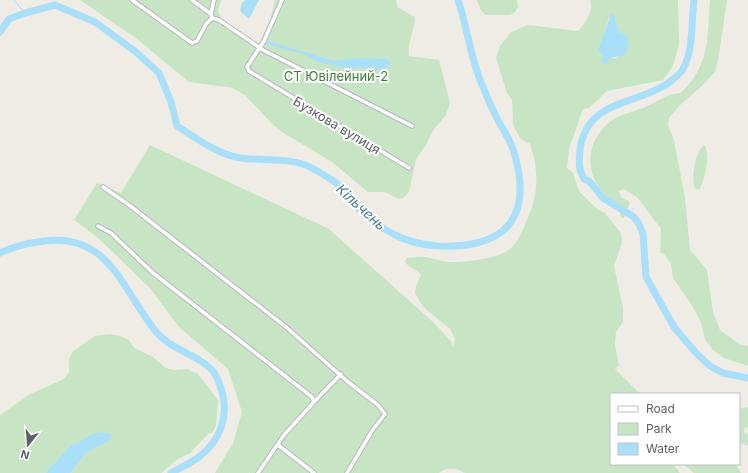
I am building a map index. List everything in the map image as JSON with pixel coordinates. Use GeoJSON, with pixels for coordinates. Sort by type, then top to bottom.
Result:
{"type":"FeatureCollection","features":[{"type":"Feature","properties":{"kind":"street"},"geometry":{"type":"LineString","coordinates":[[132,0],[192,43],[197,41],[212,16],[214,0]]}},
{"type":"Feature","properties":{"kind":"street"},"geometry":{"type":"LineString","coordinates":[[192,0],[212,16],[259,47],[412,126]]}},
{"type":"Feature","properties":{"kind":"street"},"geometry":{"type":"LineString","coordinates":[[259,47],[282,0]]}},
{"type":"Feature","properties":{"kind":"street","name":"Бузкова вулиця"},"geometry":{"type":"LineString","coordinates":[[259,47],[247,67],[249,71],[409,168]]}},
{"type":"Feature","properties":{"kind":"street"},"geometry":{"type":"LineString","coordinates":[[103,187],[129,205],[286,327],[378,405],[385,414],[372,431],[347,473]]}},
{"type":"Feature","properties":{"kind":"street"},"geometry":{"type":"LineString","coordinates":[[98,226],[111,233],[153,273],[199,310],[310,395],[314,402]]}},
{"type":"Feature","properties":{"kind":"street"},"geometry":{"type":"LineString","coordinates":[[258,473],[284,435],[341,374]]}},
{"type":"Feature","properties":{"kind":"street"},"geometry":{"type":"LineString","coordinates":[[278,445],[314,473]]}},
{"type":"Feature","properties":{"kind":"green space","name":"СT Ювілейний-2"},"geometry":{"type":"Polygon","coordinates":[[[80,0],[221,0],[218,10],[221,19],[259,44],[271,17],[275,0],[396,0],[397,7],[415,17],[409,46],[409,56],[439,60],[450,103],[446,115],[434,129],[426,145],[416,159],[409,192],[403,198],[399,199],[385,192],[368,192],[332,162],[285,134],[273,125],[246,96],[233,88],[189,82],[137,39],[80,0]]]}},
{"type":"Feature","properties":{"kind":"green space"},"geometry":{"type":"Polygon","coordinates":[[[477,0],[517,0],[518,7],[515,12],[510,15],[486,15],[481,11],[477,0]]]}},
{"type":"Feature","properties":{"kind":"green space"},"geometry":{"type":"Polygon","coordinates":[[[590,0],[678,0],[679,44],[673,66],[663,80],[607,91],[589,108],[583,109],[569,149],[567,168],[573,173],[579,191],[596,208],[605,213],[621,233],[622,243],[614,266],[623,308],[623,322],[616,332],[615,344],[619,366],[615,369],[639,393],[610,393],[610,465],[674,465],[680,473],[465,473],[452,468],[446,469],[439,473],[215,473],[233,443],[242,412],[228,369],[179,327],[150,288],[98,238],[74,220],[97,183],[121,193],[150,145],[329,229],[433,322],[451,341],[453,347],[455,339],[450,329],[423,307],[415,293],[416,286],[421,275],[405,262],[406,258],[422,257],[451,262],[476,260],[501,254],[512,247],[518,240],[534,198],[536,188],[535,161],[530,144],[520,138],[513,125],[512,100],[507,93],[496,58],[500,46],[511,32],[528,25],[578,31],[588,17],[591,8],[590,0]],[[615,16],[609,18],[606,27],[603,62],[610,58],[617,58],[622,34],[616,26],[615,16]]]}},
{"type":"Feature","properties":{"kind":"green space"},"geometry":{"type":"Polygon","coordinates":[[[710,0],[727,0],[715,72],[701,87],[682,103],[669,118],[668,125],[674,140],[685,198],[690,250],[707,270],[713,312],[720,330],[739,344],[748,346],[748,366],[724,358],[713,350],[705,339],[701,322],[691,304],[673,278],[671,264],[664,254],[660,253],[661,229],[637,197],[624,189],[619,191],[621,197],[630,202],[624,218],[621,218],[618,204],[607,196],[599,187],[593,176],[590,165],[594,142],[601,131],[611,121],[650,105],[667,96],[681,93],[691,82],[698,71],[706,50],[710,0]]]}},
{"type":"Feature","properties":{"kind":"green space"},"geometry":{"type":"Polygon","coordinates":[[[705,145],[707,156],[704,178],[700,189],[696,190],[693,180],[694,166],[701,148],[705,145]]]}},
{"type":"Feature","properties":{"kind":"green space"},"geometry":{"type":"Polygon","coordinates":[[[110,334],[129,340],[134,348],[153,357],[166,368],[174,370],[187,369],[198,374],[218,400],[216,426],[212,433],[208,434],[190,453],[178,459],[161,473],[70,473],[86,453],[110,440],[95,433],[70,446],[45,473],[0,473],[0,415],[30,394],[64,379],[69,372],[69,359],[73,351],[95,336],[110,334]]]}},
{"type":"Feature","properties":{"kind":"green space"},"geometry":{"type":"Polygon","coordinates":[[[748,407],[748,427],[745,428],[744,432],[748,435],[748,446],[740,442],[740,409],[748,407]]]}},
{"type":"Feature","properties":{"kind":"green space"},"geometry":{"type":"Polygon","coordinates":[[[684,465],[737,465],[741,473],[694,473],[684,465]]]}},
{"type":"Feature","properties":{"kind":"water"},"geometry":{"type":"Polygon","coordinates":[[[245,0],[259,0],[249,19],[240,11],[242,3],[245,0]]]}},
{"type":"Feature","properties":{"kind":"water"},"geometry":{"type":"Polygon","coordinates":[[[611,14],[615,16],[617,26],[620,31],[628,37],[628,46],[625,55],[610,58],[606,65],[602,62],[603,56],[598,51],[611,14]]]}},
{"type":"Feature","properties":{"kind":"water"},"geometry":{"type":"Polygon","coordinates":[[[268,41],[334,61],[358,58],[388,59],[391,63],[390,66],[380,70],[359,67],[350,69],[318,62],[306,55],[267,44],[268,41]]]}},
{"type":"Feature","properties":{"kind":"water"},"geometry":{"type":"Polygon","coordinates":[[[95,433],[108,433],[111,436],[110,440],[86,453],[70,473],[45,473],[70,446],[95,433]]]}},
{"type":"Feature","properties":{"kind":"waterway"},"geometry":{"type":"LineString","coordinates":[[14,0],[25,13]]}},
{"type":"Feature","properties":{"kind":"waterway","name":"Кільчень"},"geometry":{"type":"LineString","coordinates":[[0,32],[9,19],[55,5],[95,22],[136,52],[159,73],[171,102],[177,126],[199,140],[231,156],[249,159],[296,162],[312,168],[335,182],[361,212],[395,235],[414,242],[435,246],[457,246],[477,243],[493,237],[505,229],[513,219],[518,207],[520,194],[520,179],[513,149],[499,123],[480,80],[458,0]]}},
{"type":"Feature","properties":{"kind":"waterway","name":"Кільчень"},"geometry":{"type":"LineString","coordinates":[[694,0],[691,44],[687,61],[682,71],[667,84],[654,91],[614,106],[602,113],[592,122],[584,134],[579,161],[584,179],[589,181],[603,198],[634,217],[639,224],[643,234],[646,277],[674,327],[696,353],[710,366],[723,373],[748,378]]}},
{"type":"Feature","properties":{"kind":"waterway","name":"Кільчень"},"geometry":{"type":"LineString","coordinates":[[0,253],[11,248],[44,241],[66,241],[85,246],[100,255],[112,268],[145,317],[163,339],[199,360],[214,372],[217,377],[224,401],[223,419],[218,435],[207,450],[194,461],[171,473]]}}]}
